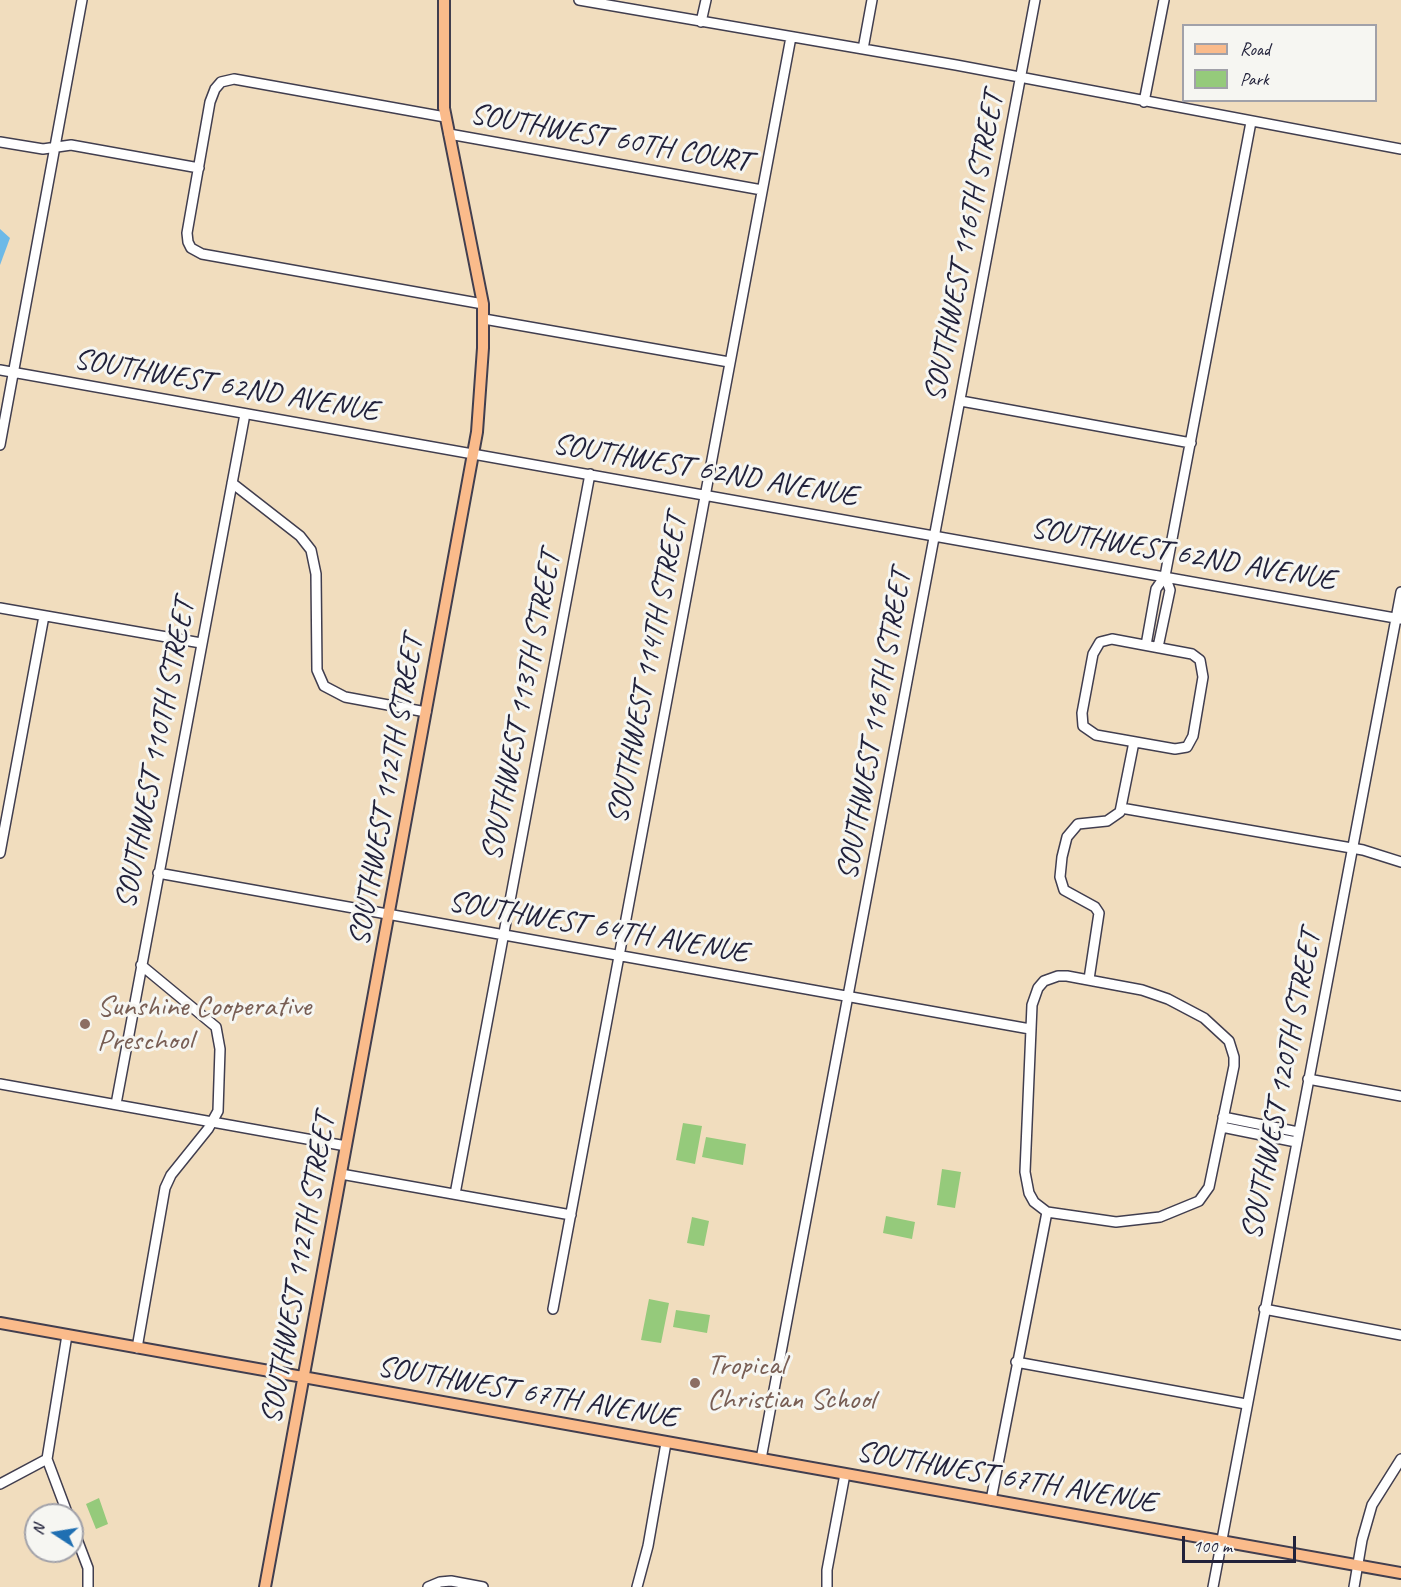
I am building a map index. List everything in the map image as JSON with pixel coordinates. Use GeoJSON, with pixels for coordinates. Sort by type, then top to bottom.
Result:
{"type":"FeatureCollection","features":[{"type":"Feature","properties":{"kind":"main road","name":"SOUTHWEST 112TH STREET"},"geometry":{"type":"LineString","coordinates":[[265,1587],[474,454],[484,319],[483,304],[445,117],[442,64],[444,0]]}},
{"type":"Feature","properties":{"kind":"main road","name":"SOUTHWEST 67TH AVENUE"},"geometry":{"type":"LineString","coordinates":[[0,1323],[1401,1573]]}},
{"type":"Feature","properties":{"kind":"street"},"geometry":{"type":"LineString","coordinates":[[0,445],[82,0]]}},
{"type":"Feature","properties":{"kind":"street"},"geometry":{"type":"LineString","coordinates":[[579,0],[863,49],[1401,148]]}},
{"type":"Feature","properties":{"kind":"street"},"geometry":{"type":"LineString","coordinates":[[701,22],[706,0]]}},
{"type":"Feature","properties":{"kind":"street"},"geometry":{"type":"LineString","coordinates":[[863,49],[872,0]]}},
{"type":"Feature","properties":{"kind":"street","name":"SOUTHWEST 116TH STREET"},"geometry":{"type":"LineString","coordinates":[[761,1459],[1035,0]]}},
{"type":"Feature","properties":{"kind":"street"},"geometry":{"type":"LineString","coordinates":[[1144,102],[1164,0]]}},
{"type":"Feature","properties":{"kind":"street","name":"SOUTHWEST 114TH STREET"},"geometry":{"type":"LineString","coordinates":[[552,1309],[791,37]]}},
{"type":"Feature","properties":{"kind":"street"},"geometry":{"type":"LineString","coordinates":[[445,117],[234,79],[221,82],[212,95],[187,233],[191,248],[202,254],[483,304]]}},
{"type":"Feature","properties":{"kind":"street"},"geometry":{"type":"LineString","coordinates":[[1146,645],[1156,589],[1165,576],[1251,122]]}},
{"type":"Feature","properties":{"kind":"street","name":"SOUTHWEST 60TH COURT"},"geometry":{"type":"LineString","coordinates":[[449,134],[762,190]]}},
{"type":"Feature","properties":{"kind":"street"},"geometry":{"type":"LineString","coordinates":[[0,142],[43,149],[71,145],[198,168]]}},
{"type":"Feature","properties":{"kind":"street"},"geometry":{"type":"LineString","coordinates":[[484,319],[729,363]]}},
{"type":"Feature","properties":{"kind":"street","name":"SOUTHWEST 62ND AVENUE"},"geometry":{"type":"LineString","coordinates":[[0,370],[1399,618]]}},
{"type":"Feature","properties":{"kind":"street"},"geometry":{"type":"LineString","coordinates":[[961,401],[1191,443]]}},
{"type":"Feature","properties":{"kind":"street","name":"SOUTHWEST 110TH STREET"},"geometry":{"type":"LineString","coordinates":[[116,1104],[245,414]]}},
{"type":"Feature","properties":{"kind":"street","name":"SOUTHWEST 113TH STREET"},"geometry":{"type":"LineString","coordinates":[[455,1194],[590,474]]}},
{"type":"Feature","properties":{"kind":"street"},"geometry":{"type":"LineString","coordinates":[[232,483],[300,536],[311,550],[316,574],[317,670],[324,687],[339,696],[426,712]]}},
{"type":"Feature","properties":{"kind":"street"},"geometry":{"type":"LineString","coordinates":[[1158,647],[1170,590],[1165,576]]}},
{"type":"Feature","properties":{"kind":"street","name":"SOUTHWEST 120TH STREET"},"geometry":{"type":"LineString","coordinates":[[1213,1587],[1352,848],[1399,618],[1401,592]]}},
{"type":"Feature","properties":{"kind":"street"},"geometry":{"type":"LineString","coordinates":[[0,608],[201,643]]}},
{"type":"Feature","properties":{"kind":"street"},"geometry":{"type":"LineString","coordinates":[[0,853],[44,616]]}},
{"type":"Feature","properties":{"kind":"street"},"geometry":{"type":"LineString","coordinates":[[1112,639],[1146,645],[1192,654],[1203,663],[1203,677],[1193,736],[1187,747],[1175,749],[1096,735],[1083,726],[1082,712],[1093,654],[1100,642],[1112,639]]}},
{"type":"Feature","properties":{"kind":"street"},"geometry":{"type":"LineString","coordinates":[[1089,979],[1099,913],[1088,902],[1064,890],[1060,877],[1062,857],[1067,837],[1074,827],[1083,822],[1113,819],[1121,808],[1134,742]]}},
{"type":"Feature","properties":{"kind":"street"},"geometry":{"type":"LineString","coordinates":[[1121,808],[1378,853],[1401,862]]}},
{"type":"Feature","properties":{"kind":"street","name":"SOUTHWEST 64TH AVENUE"},"geometry":{"type":"LineString","coordinates":[[158,873],[1030,1029]]}},
{"type":"Feature","properties":{"kind":"street"},"geometry":{"type":"LineString","coordinates":[[137,1348],[165,1188],[175,1169],[218,1111],[219,1033],[212,1023],[141,965]]}},
{"type":"Feature","properties":{"kind":"street"},"geometry":{"type":"LineString","coordinates":[[1058,976],[1089,979],[1142,990],[1192,1010],[1223,1033],[1234,1057],[1209,1187],[1199,1201],[1189,1207],[1160,1217],[1116,1222],[1047,1212],[1034,1202],[1026,1185],[1030,1029],[1034,997],[1044,981],[1058,976]]}},
{"type":"Feature","properties":{"kind":"street"},"geometry":{"type":"LineString","coordinates":[[1308,1079],[1401,1096]]}},
{"type":"Feature","properties":{"kind":"street"},"geometry":{"type":"LineString","coordinates":[[0,1084],[346,1146]]}},
{"type":"Feature","properties":{"kind":"street"},"geometry":{"type":"LineString","coordinates":[[1222,1122],[1297,1137]]}},
{"type":"Feature","properties":{"kind":"street"},"geometry":{"type":"LineString","coordinates":[[341,1174],[571,1215]]}},
{"type":"Feature","properties":{"kind":"street"},"geometry":{"type":"LineString","coordinates":[[991,1500],[1047,1212]]}},
{"type":"Feature","properties":{"kind":"street"},"geometry":{"type":"LineString","coordinates":[[1264,1309],[1401,1335]]}},
{"type":"Feature","properties":{"kind":"street"},"geometry":{"type":"LineString","coordinates":[[64,1503],[47,1459],[67,1335]]}},
{"type":"Feature","properties":{"kind":"street"},"geometry":{"type":"LineString","coordinates":[[1016,1362],[1246,1404]]}},
{"type":"Feature","properties":{"kind":"street"},"geometry":{"type":"LineString","coordinates":[[637,1587],[648,1546],[666,1443]]}},
{"type":"Feature","properties":{"kind":"street"},"geometry":{"type":"LineString","coordinates":[[0,1484],[47,1459]]}},
{"type":"Feature","properties":{"kind":"street"},"geometry":{"type":"LineString","coordinates":[[1354,1587],[1372,1505],[1401,1460]]}},
{"type":"Feature","properties":{"kind":"street"},"geometry":{"type":"LineString","coordinates":[[827,1587],[845,1474]]}},
{"type":"Feature","properties":{"kind":"street"},"geometry":{"type":"LineString","coordinates":[[84,1556],[88,1587]]}},
{"type":"Feature","properties":{"kind":"street"},"geometry":{"type":"LineString","coordinates":[[428,1587],[440,1582],[451,1581],[483,1587]]}},
{"type":"Feature","properties":{"kind":"green space"},"geometry":{"type":"Polygon","coordinates":[[[683,1123],[702,1126],[695,1164],[676,1160],[683,1123]]]}},
{"type":"Feature","properties":{"kind":"green space"},"geometry":{"type":"Polygon","coordinates":[[[706,1137],[746,1144],[743,1165],[702,1157],[706,1137]]]}},
{"type":"Feature","properties":{"kind":"green space"},"geometry":{"type":"Polygon","coordinates":[[[942,1169],[961,1172],[955,1208],[937,1205],[942,1169]]]}},
{"type":"Feature","properties":{"kind":"green space"},"geometry":{"type":"Polygon","coordinates":[[[886,1216],[915,1222],[912,1239],[883,1233],[886,1216]]]}},
{"type":"Feature","properties":{"kind":"green space"},"geometry":{"type":"Polygon","coordinates":[[[692,1217],[709,1221],[704,1246],[687,1243],[692,1217]]]}},
{"type":"Feature","properties":{"kind":"green space"},"geometry":{"type":"Polygon","coordinates":[[[649,1299],[669,1303],[661,1343],[641,1340],[649,1299]]]}},
{"type":"Feature","properties":{"kind":"green space"},"geometry":{"type":"Polygon","coordinates":[[[676,1310],[710,1315],[707,1333],[673,1327],[676,1310]]]}},
{"type":"Feature","properties":{"kind":"green space"},"geometry":{"type":"Polygon","coordinates":[[[99,1498],[108,1524],[96,1529],[86,1504],[99,1498]]]}},
{"type":"Feature","properties":{"kind":"water"},"geometry":{"type":"Polygon","coordinates":[[[0,229],[10,238],[0,265],[0,229]]]}},
{"type":"Feature","properties":{"kind":"place","name":"Sunshine Cooperative Preschool"},"geometry":{"type":"Point","coordinates":[85,1024]}},
{"type":"Feature","properties":{"kind":"place","name":"Tropical Christian School"},"geometry":{"type":"Point","coordinates":[695,1383]}}]}
